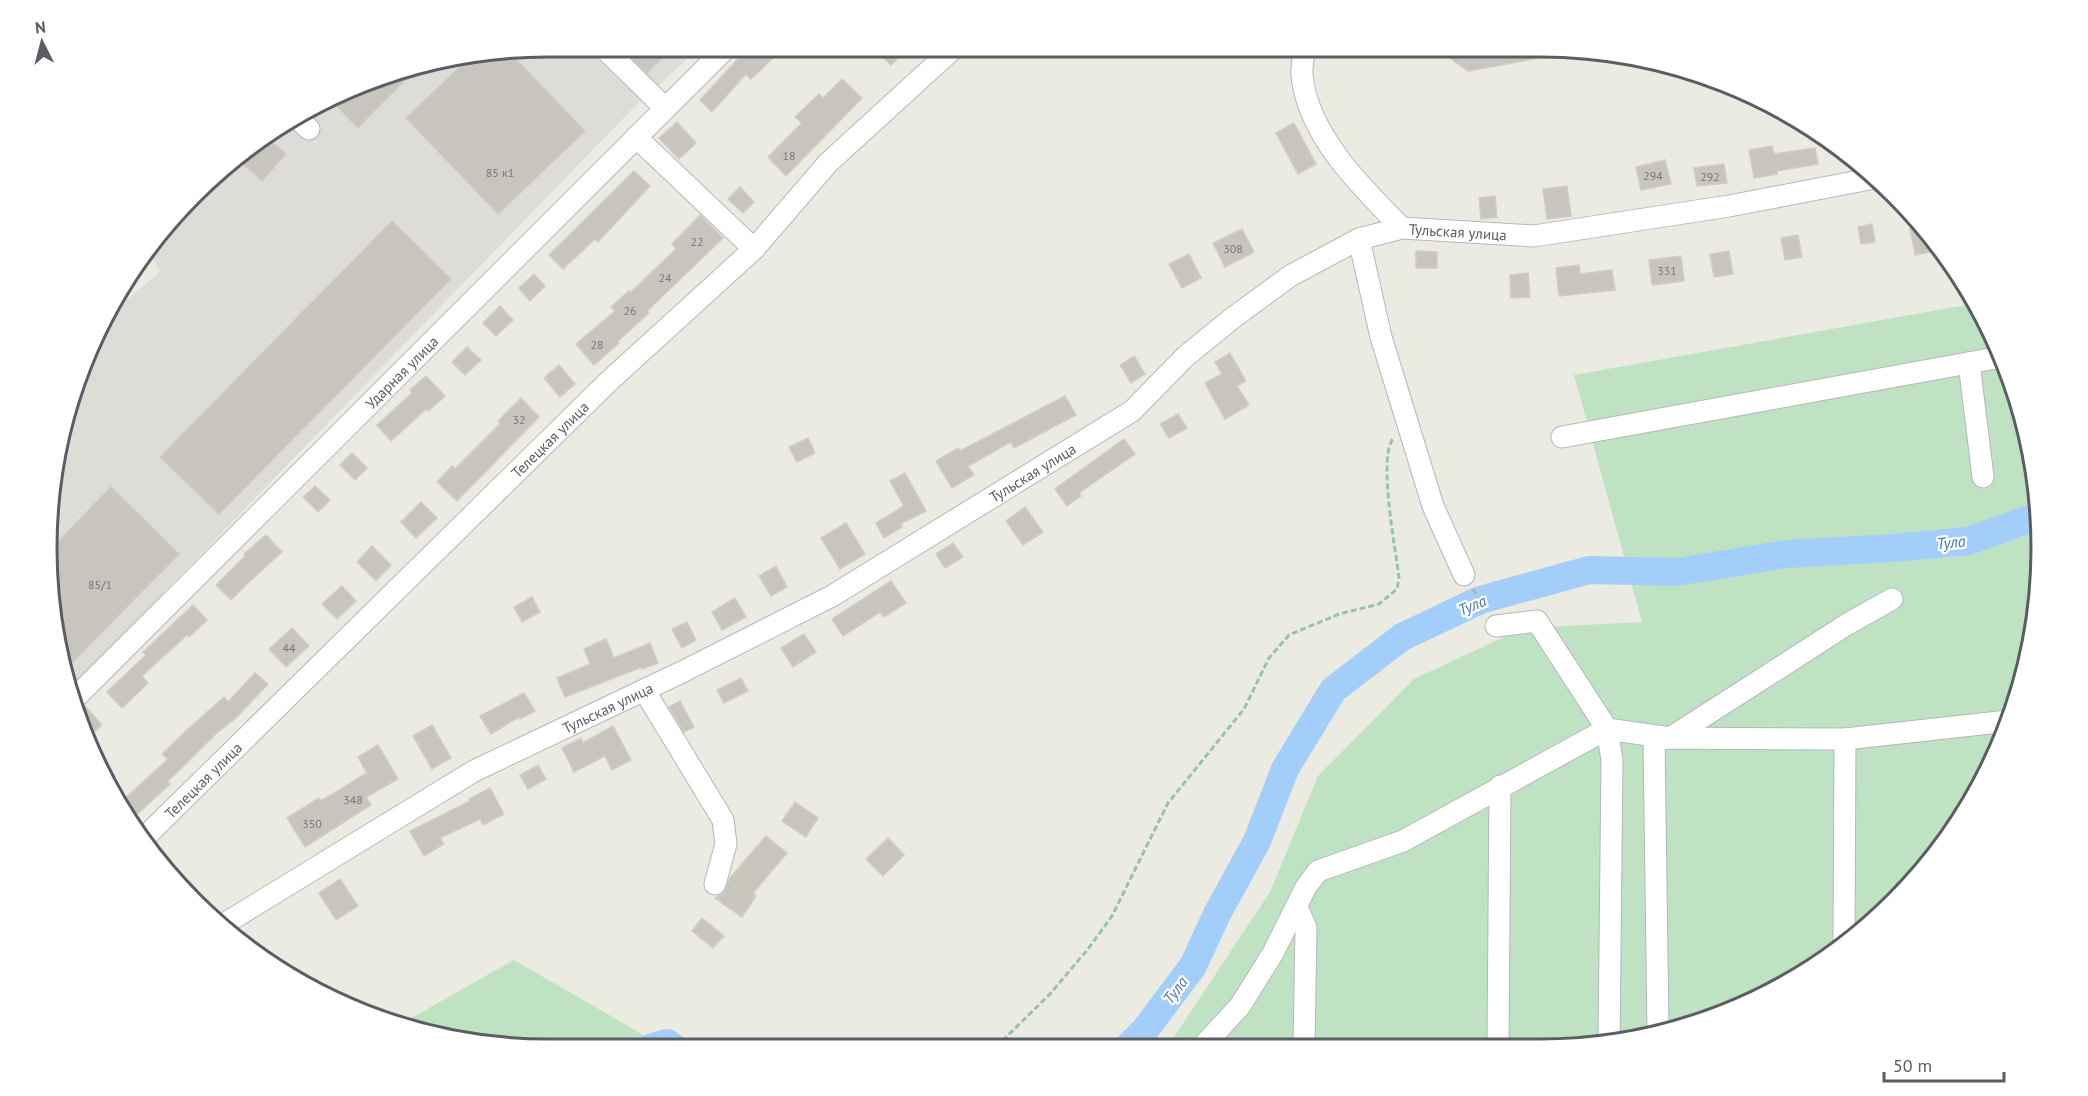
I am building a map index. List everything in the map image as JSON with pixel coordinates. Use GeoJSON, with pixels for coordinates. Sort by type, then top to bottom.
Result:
{"type":"FeatureCollection","features":[{"type":"Feature","properties":{"kind":"street"},"geometry":{"type":"LineString","coordinates":[[614,57],[665,108]]}},
{"type":"Feature","properties":{"kind":"street","name":"Ударная улица"},"geometry":{"type":"LineString","coordinates":[[79,694],[717,57]]}},
{"type":"Feature","properties":{"kind":"street","name":"Телецкая улица"},"geometry":{"type":"LineString","coordinates":[[149,833],[608,382],[754,249],[828,164],[944,57]]}},
{"type":"Feature","properties":{"kind":"street"},"geometry":{"type":"LineString","coordinates":[[1303,57],[1301,73],[1306,100],[1316,123],[1343,164],[1367,193],[1402,228]]}},
{"type":"Feature","properties":{"kind":"street"},"geometry":{"type":"LineString","coordinates":[[636,137],[754,249]]}},
{"type":"Feature","properties":{"kind":"street","name":"Тульская улица"},"geometry":{"type":"LineString","coordinates":[[229,921],[474,771],[644,690],[832,596],[1132,411],[1186,356],[1234,317],[1290,276],[1359,239],[1402,228],[1534,236],[1729,207],[1865,180]]}},
{"type":"Feature","properties":{"kind":"street"},"geometry":{"type":"LineString","coordinates":[[1359,239],[1381,337],[1433,506],[1464,575]]}},
{"type":"Feature","properties":{"kind":"street"},"geometry":{"type":"LineString","coordinates":[[1562,437],[1993,358]]}},
{"type":"Feature","properties":{"kind":"street"},"geometry":{"type":"LineString","coordinates":[[1969,363],[1983,477]]}},
{"type":"Feature","properties":{"kind":"street"},"geometry":{"type":"LineString","coordinates":[[1209,1039],[1240,1006],[1273,953],[1306,887],[1318,871],[1402,841],[1606,729],[1670,738],[1846,625],[1892,599]]}},
{"type":"Feature","properties":{"kind":"street"},"geometry":{"type":"LineString","coordinates":[[1496,626],[1537,621],[1606,729],[1612,760],[1609,1034]]}},
{"type":"Feature","properties":{"kind":"street"},"geometry":{"type":"LineString","coordinates":[[644,690],[723,820],[726,844],[715,884]]}},
{"type":"Feature","properties":{"kind":"street"},"geometry":{"type":"LineString","coordinates":[[1658,1024],[1654,738],[1845,739],[1999,722]]}},
{"type":"Feature","properties":{"kind":"street"},"geometry":{"type":"LineString","coordinates":[[1844,934],[1845,739]]}},
{"type":"Feature","properties":{"kind":"street"},"geometry":{"type":"LineString","coordinates":[[1498,1039],[1500,786]]}},
{"type":"Feature","properties":{"kind":"street"},"geometry":{"type":"LineString","coordinates":[[1297,907],[1306,928],[1304,1039]]}},
{"type":"Feature","properties":{"kind":"path"},"geometry":{"type":"LineString","coordinates":[[1004,1039],[1050,994],[1112,916],[1168,803],[1244,709],[1269,658],[1289,635],[1339,614],[1379,604],[1397,589],[1399,578],[1386,477],[1389,442],[1407,422]]}},
{"type":"Feature","properties":{"kind":"path"},"geometry":{"type":"LineString","coordinates":[[1464,575],[1496,626]]}},
{"type":"Feature","properties":{"kind":"shaded area"},"geometry":{"type":"Polygon","coordinates":[[[596,57],[641,100],[76,683],[66,644],[58,580],[58,516],[66,452],[94,360],[122,303],[161,271],[152,258],[158,249],[201,201],[249,158],[302,123],[360,94],[390,83],[452,66],[484,61],[516,58],[596,57]]]}},
{"type":"Feature","properties":{"kind":"shaded area"},"geometry":{"type":"Polygon","coordinates":[[[628,57],[688,57],[658,86],[628,57]]]}},
{"type":"Feature","properties":{"kind":"green space"},"geometry":{"type":"Polygon","coordinates":[[[1966,305],[1994,360],[2014,421],[2027,484],[2031,548],[2027,612],[2014,675],[1994,736],[1965,794],[1930,847],[1909,872],[1864,917],[1839,938],[1786,973],[1728,1002],[1698,1013],[1636,1030],[1572,1038],[1173,1039],[1270,892],[1318,776],[1414,679],[1523,628],[1642,622],[1574,375],[1966,305]]]}},
{"type":"Feature","properties":{"kind":"green space"},"geometry":{"type":"Polygon","coordinates":[[[514,960],[650,1039],[516,1038],[452,1030],[410,1019],[514,960]]]}},
{"type":"Feature","properties":{"kind":"building"},"geometry":{"type":"Polygon","coordinates":[[[631,57],[663,57],[647,73],[631,57]]]}},
{"type":"Feature","properties":{"kind":"building"},"geometry":{"type":"Polygon","coordinates":[[[740,57],[773,58],[751,79],[746,74],[712,112],[700,100],[740,57]]]}},
{"type":"Feature","properties":{"kind":"building"},"geometry":{"type":"Polygon","coordinates":[[[883,57],[899,57],[891,65],[883,57]]]}},
{"type":"Feature","properties":{"kind":"building"},"geometry":{"type":"Polygon","coordinates":[[[1448,57],[1544,57],[1468,71],[1448,57]]]}},
{"type":"Feature","properties":{"kind":"building"},"geometry":{"type":"Polygon","coordinates":[[[515,58],[585,131],[498,214],[406,118],[462,64],[515,58]]]}},
{"type":"Feature","properties":{"kind":"building"},"geometry":{"type":"Polygon","coordinates":[[[407,78],[358,128],[336,105],[360,94],[407,78]]]}},
{"type":"Feature","properties":{"kind":"building"},"geometry":{"type":"Polygon","coordinates":[[[842,79],[862,98],[786,176],[768,157],[802,123],[795,117],[819,94],[823,98],[842,79]]]}},
{"type":"Feature","properties":{"kind":"building"},"geometry":{"type":"Polygon","coordinates":[[[677,122],[696,143],[679,159],[659,138],[677,122]]]}},
{"type":"Feature","properties":{"kind":"building"},"geometry":{"type":"Polygon","coordinates":[[[1294,123],[1316,164],[1298,174],[1276,133],[1294,123]]]}},
{"type":"Feature","properties":{"kind":"building"},"geometry":{"type":"Polygon","coordinates":[[[272,142],[286,154],[262,181],[243,163],[272,142]]]}},
{"type":"Feature","properties":{"kind":"building"},"geometry":{"type":"Polygon","coordinates":[[[1772,146],[1774,154],[1815,148],[1818,164],[1777,171],[1777,174],[1754,178],[1749,150],[1772,146]]]}},
{"type":"Feature","properties":{"kind":"building"},"geometry":{"type":"Polygon","coordinates":[[[1665,160],[1671,184],[1641,190],[1636,167],[1665,160]]]}},
{"type":"Feature","properties":{"kind":"building"},"geometry":{"type":"Polygon","coordinates":[[[1724,164],[1727,183],[1697,186],[1694,168],[1724,164]]]}},
{"type":"Feature","properties":{"kind":"building"},"geometry":{"type":"Polygon","coordinates":[[[634,171],[650,186],[598,242],[595,239],[563,269],[549,255],[634,171]]]}},
{"type":"Feature","properties":{"kind":"building"},"geometry":{"type":"Polygon","coordinates":[[[1567,186],[1571,216],[1547,219],[1543,189],[1567,186]]]}},
{"type":"Feature","properties":{"kind":"building"},"geometry":{"type":"Polygon","coordinates":[[[740,187],[754,202],[743,213],[728,199],[740,187]]]}},
{"type":"Feature","properties":{"kind":"building"},"geometry":{"type":"Polygon","coordinates":[[[1495,196],[1497,217],[1481,219],[1479,198],[1495,196]]]}},
{"type":"Feature","properties":{"kind":"building"},"geometry":{"type":"Polygon","coordinates":[[[700,215],[723,238],[647,311],[649,313],[617,342],[619,343],[594,365],[576,344],[615,311],[611,307],[629,291],[631,292],[676,249],[672,244],[700,215]]]}},
{"type":"Feature","properties":{"kind":"building"},"geometry":{"type":"Polygon","coordinates":[[[392,221],[451,279],[219,514],[160,457],[392,221]]]}},
{"type":"Feature","properties":{"kind":"building"},"geometry":{"type":"Polygon","coordinates":[[[1872,224],[1875,242],[1861,244],[1858,227],[1872,224]]]}},
{"type":"Feature","properties":{"kind":"building"},"geometry":{"type":"Polygon","coordinates":[[[1910,228],[1912,228],[1932,252],[1915,255],[1910,228]]]}},
{"type":"Feature","properties":{"kind":"building"},"geometry":{"type":"Polygon","coordinates":[[[1242,229],[1254,252],[1225,267],[1213,243],[1242,229]]]}},
{"type":"Feature","properties":{"kind":"building"},"geometry":{"type":"Polygon","coordinates":[[[1798,235],[1802,257],[1785,260],[1781,238],[1798,235]]]}},
{"type":"Feature","properties":{"kind":"building"},"geometry":{"type":"Polygon","coordinates":[[[1416,251],[1437,252],[1437,268],[1416,268],[1416,251]]]}},
{"type":"Feature","properties":{"kind":"building"},"geometry":{"type":"Polygon","coordinates":[[[1729,251],[1733,274],[1714,277],[1710,254],[1729,251]]]}},
{"type":"Feature","properties":{"kind":"building"},"geometry":{"type":"Polygon","coordinates":[[[1189,254],[1201,278],[1182,288],[1169,264],[1189,254]]]}},
{"type":"Feature","properties":{"kind":"building"},"geometry":{"type":"Polygon","coordinates":[[[1681,256],[1684,281],[1652,285],[1649,260],[1681,256]]]}},
{"type":"Feature","properties":{"kind":"building"},"geometry":{"type":"Polygon","coordinates":[[[1579,265],[1580,274],[1612,270],[1615,290],[1559,296],[1556,268],[1579,265]]]}},
{"type":"Feature","properties":{"kind":"building"},"geometry":{"type":"Polygon","coordinates":[[[1528,273],[1530,297],[1511,298],[1510,275],[1528,273]]]}},
{"type":"Feature","properties":{"kind":"building"},"geometry":{"type":"Polygon","coordinates":[[[534,274],[545,286],[530,301],[519,288],[534,274]]]}},
{"type":"Feature","properties":{"kind":"building"},"geometry":{"type":"Polygon","coordinates":[[[500,306],[513,320],[496,336],[483,323],[500,306]]]}},
{"type":"Feature","properties":{"kind":"building"},"geometry":{"type":"Polygon","coordinates":[[[467,347],[481,360],[465,375],[452,362],[467,347]]]}},
{"type":"Feature","properties":{"kind":"building"},"geometry":{"type":"Polygon","coordinates":[[[1230,353],[1246,381],[1237,386],[1249,405],[1225,419],[1205,383],[1222,374],[1215,362],[1230,353]]]}},
{"type":"Feature","properties":{"kind":"building"},"geometry":{"type":"Polygon","coordinates":[[[1134,356],[1145,374],[1131,383],[1120,365],[1134,356]]]}},
{"type":"Feature","properties":{"kind":"building"},"geometry":{"type":"Polygon","coordinates":[[[559,365],[575,384],[560,397],[544,378],[559,365]]]}},
{"type":"Feature","properties":{"kind":"building"},"geometry":{"type":"Polygon","coordinates":[[[426,376],[445,396],[428,411],[426,409],[391,441],[377,425],[412,393],[410,390],[426,376]]]}},
{"type":"Feature","properties":{"kind":"building"},"geometry":{"type":"Polygon","coordinates":[[[1065,396],[1076,415],[1014,448],[1011,442],[968,466],[974,475],[952,488],[936,461],[958,448],[960,451],[1065,396]]]}},
{"type":"Feature","properties":{"kind":"building"},"geometry":{"type":"Polygon","coordinates":[[[521,398],[539,417],[457,501],[437,482],[452,466],[455,469],[500,424],[498,421],[521,398]]]}},
{"type":"Feature","properties":{"kind":"building"},"geometry":{"type":"Polygon","coordinates":[[[1178,414],[1187,428],[1169,438],[1160,424],[1178,414]]]}},
{"type":"Feature","properties":{"kind":"building"},"geometry":{"type":"Polygon","coordinates":[[[808,438],[815,453],[797,462],[789,447],[808,438]]]}},
{"type":"Feature","properties":{"kind":"building"},"geometry":{"type":"Polygon","coordinates":[[[1124,439],[1135,454],[1079,493],[1081,496],[1067,506],[1055,489],[1124,439]]]}},
{"type":"Feature","properties":{"kind":"building"},"geometry":{"type":"Polygon","coordinates":[[[352,453],[367,468],[355,480],[340,465],[352,453]]]}},
{"type":"Feature","properties":{"kind":"building"},"geometry":{"type":"Polygon","coordinates":[[[905,473],[926,511],[900,524],[902,527],[884,538],[876,523],[904,506],[890,481],[905,473]]]}},
{"type":"Feature","properties":{"kind":"building"},"geometry":{"type":"Polygon","coordinates":[[[315,486],[330,500],[318,512],[303,497],[315,486]]]}},
{"type":"Feature","properties":{"kind":"building"},"geometry":{"type":"Polygon","coordinates":[[[111,487],[179,554],[71,664],[61,612],[57,543],[111,487]]]}},
{"type":"Feature","properties":{"kind":"building"},"geometry":{"type":"Polygon","coordinates":[[[421,502],[437,518],[416,538],[401,522],[421,502]]]}},
{"type":"Feature","properties":{"kind":"building"},"geometry":{"type":"Polygon","coordinates":[[[1025,507],[1043,532],[1023,545],[1006,521],[1025,507]]]}},
{"type":"Feature","properties":{"kind":"building"},"geometry":{"type":"Polygon","coordinates":[[[846,523],[865,554],[840,569],[821,538],[846,523]]]}},
{"type":"Feature","properties":{"kind":"building"},"geometry":{"type":"Polygon","coordinates":[[[266,535],[282,552],[231,600],[216,585],[245,556],[244,554],[266,535]]]}},
{"type":"Feature","properties":{"kind":"building"},"geometry":{"type":"Polygon","coordinates":[[[953,543],[963,557],[945,568],[936,554],[953,543]]]}},
{"type":"Feature","properties":{"kind":"building"},"geometry":{"type":"Polygon","coordinates":[[[372,546],[391,565],[376,581],[357,562],[372,546]]]}},
{"type":"Feature","properties":{"kind":"building"},"geometry":{"type":"Polygon","coordinates":[[[776,566],[787,587],[771,596],[759,576],[776,566]]]}},
{"type":"Feature","properties":{"kind":"building"},"geometry":{"type":"Polygon","coordinates":[[[891,581],[906,603],[884,617],[880,612],[843,636],[832,619],[891,581]]]}},
{"type":"Feature","properties":{"kind":"building"},"geometry":{"type":"Polygon","coordinates":[[[342,586],[356,601],[337,619],[322,604],[342,586]]]}},
{"type":"Feature","properties":{"kind":"building"},"geometry":{"type":"Polygon","coordinates":[[[532,597],[540,612],[522,622],[514,607],[532,597]]]}},
{"type":"Feature","properties":{"kind":"building"},"geometry":{"type":"Polygon","coordinates":[[[735,598],[746,617],[722,630],[712,612],[735,598]]]}},
{"type":"Feature","properties":{"kind":"building"},"geometry":{"type":"Polygon","coordinates":[[[193,605],[207,620],[142,676],[148,683],[122,708],[107,692],[146,655],[143,652],[193,605]]]}},
{"type":"Feature","properties":{"kind":"building"},"geometry":{"type":"Polygon","coordinates":[[[687,622],[696,640],[682,648],[672,629],[687,622]]]}},
{"type":"Feature","properties":{"kind":"building"},"geometry":{"type":"Polygon","coordinates":[[[292,628],[309,646],[286,667],[269,649],[292,628]]]}},
{"type":"Feature","properties":{"kind":"building"},"geometry":{"type":"Polygon","coordinates":[[[804,634],[816,652],[793,667],[781,648],[804,634]]]}},
{"type":"Feature","properties":{"kind":"building"},"geometry":{"type":"Polygon","coordinates":[[[606,639],[614,658],[650,643],[658,663],[565,697],[557,678],[590,664],[584,649],[606,639]]]}},
{"type":"Feature","properties":{"kind":"building"},"geometry":{"type":"Polygon","coordinates":[[[255,673],[268,684],[237,717],[217,733],[167,782],[170,784],[136,815],[125,798],[168,759],[162,754],[187,730],[224,697],[228,702],[255,673]]]}},
{"type":"Feature","properties":{"kind":"building"},"geometry":{"type":"Polygon","coordinates":[[[741,678],[748,691],[724,703],[717,690],[741,678]]]}},
{"type":"Feature","properties":{"kind":"building"},"geometry":{"type":"Polygon","coordinates":[[[524,693],[535,711],[520,719],[519,717],[491,734],[480,716],[524,693]]]}},
{"type":"Feature","properties":{"kind":"building"},"geometry":{"type":"Polygon","coordinates":[[[680,701],[694,727],[684,732],[669,707],[680,701]]]}},
{"type":"Feature","properties":{"kind":"building"},"geometry":{"type":"Polygon","coordinates":[[[85,706],[102,725],[93,733],[83,707],[85,706]]]}},
{"type":"Feature","properties":{"kind":"building"},"geometry":{"type":"Polygon","coordinates":[[[432,725],[451,758],[432,769],[413,736],[432,725]]]}},
{"type":"Feature","properties":{"kind":"building"},"geometry":{"type":"Polygon","coordinates":[[[613,726],[631,760],[612,770],[605,756],[574,772],[562,748],[581,738],[583,743],[613,726]]]}},
{"type":"Feature","properties":{"kind":"building"},"geometry":{"type":"Polygon","coordinates":[[[378,745],[398,779],[366,797],[371,805],[305,847],[287,818],[319,798],[321,801],[367,773],[358,757],[378,745]]]}},
{"type":"Feature","properties":{"kind":"building"},"geometry":{"type":"Polygon","coordinates":[[[538,765],[546,779],[528,789],[520,775],[538,765]]]}},
{"type":"Feature","properties":{"kind":"building"},"geometry":{"type":"Polygon","coordinates":[[[490,788],[504,814],[483,825],[480,819],[440,838],[444,844],[424,856],[410,831],[470,801],[469,799],[490,788]]]}},
{"type":"Feature","properties":{"kind":"building"},"geometry":{"type":"Polygon","coordinates":[[[795,802],[818,818],[806,837],[782,821],[795,802]]]}},
{"type":"Feature","properties":{"kind":"building"},"geometry":{"type":"Polygon","coordinates":[[[766,836],[787,853],[753,893],[756,896],[742,917],[715,898],[724,893],[730,878],[766,836]]]}},
{"type":"Feature","properties":{"kind":"building"},"geometry":{"type":"Polygon","coordinates":[[[888,838],[904,855],[883,876],[866,859],[888,838]]]}},
{"type":"Feature","properties":{"kind":"building"},"geometry":{"type":"Polygon","coordinates":[[[340,879],[358,906],[336,920],[319,893],[340,879]]]}},
{"type":"Feature","properties":{"kind":"building"},"geometry":{"type":"Polygon","coordinates":[[[702,918],[724,936],[713,948],[692,931],[702,918]]]}},
{"type":"Feature","properties":{"kind":"waterway","name":"Тула"},"geometry":{"type":"LineString","coordinates":[[1136,1039],[1193,966],[1217,914],[1257,841],[1285,769],[1333,690],[1402,637],[1480,600],[1589,570],[1677,572],[1786,554],[1968,541],[2030,519]]}}]}
